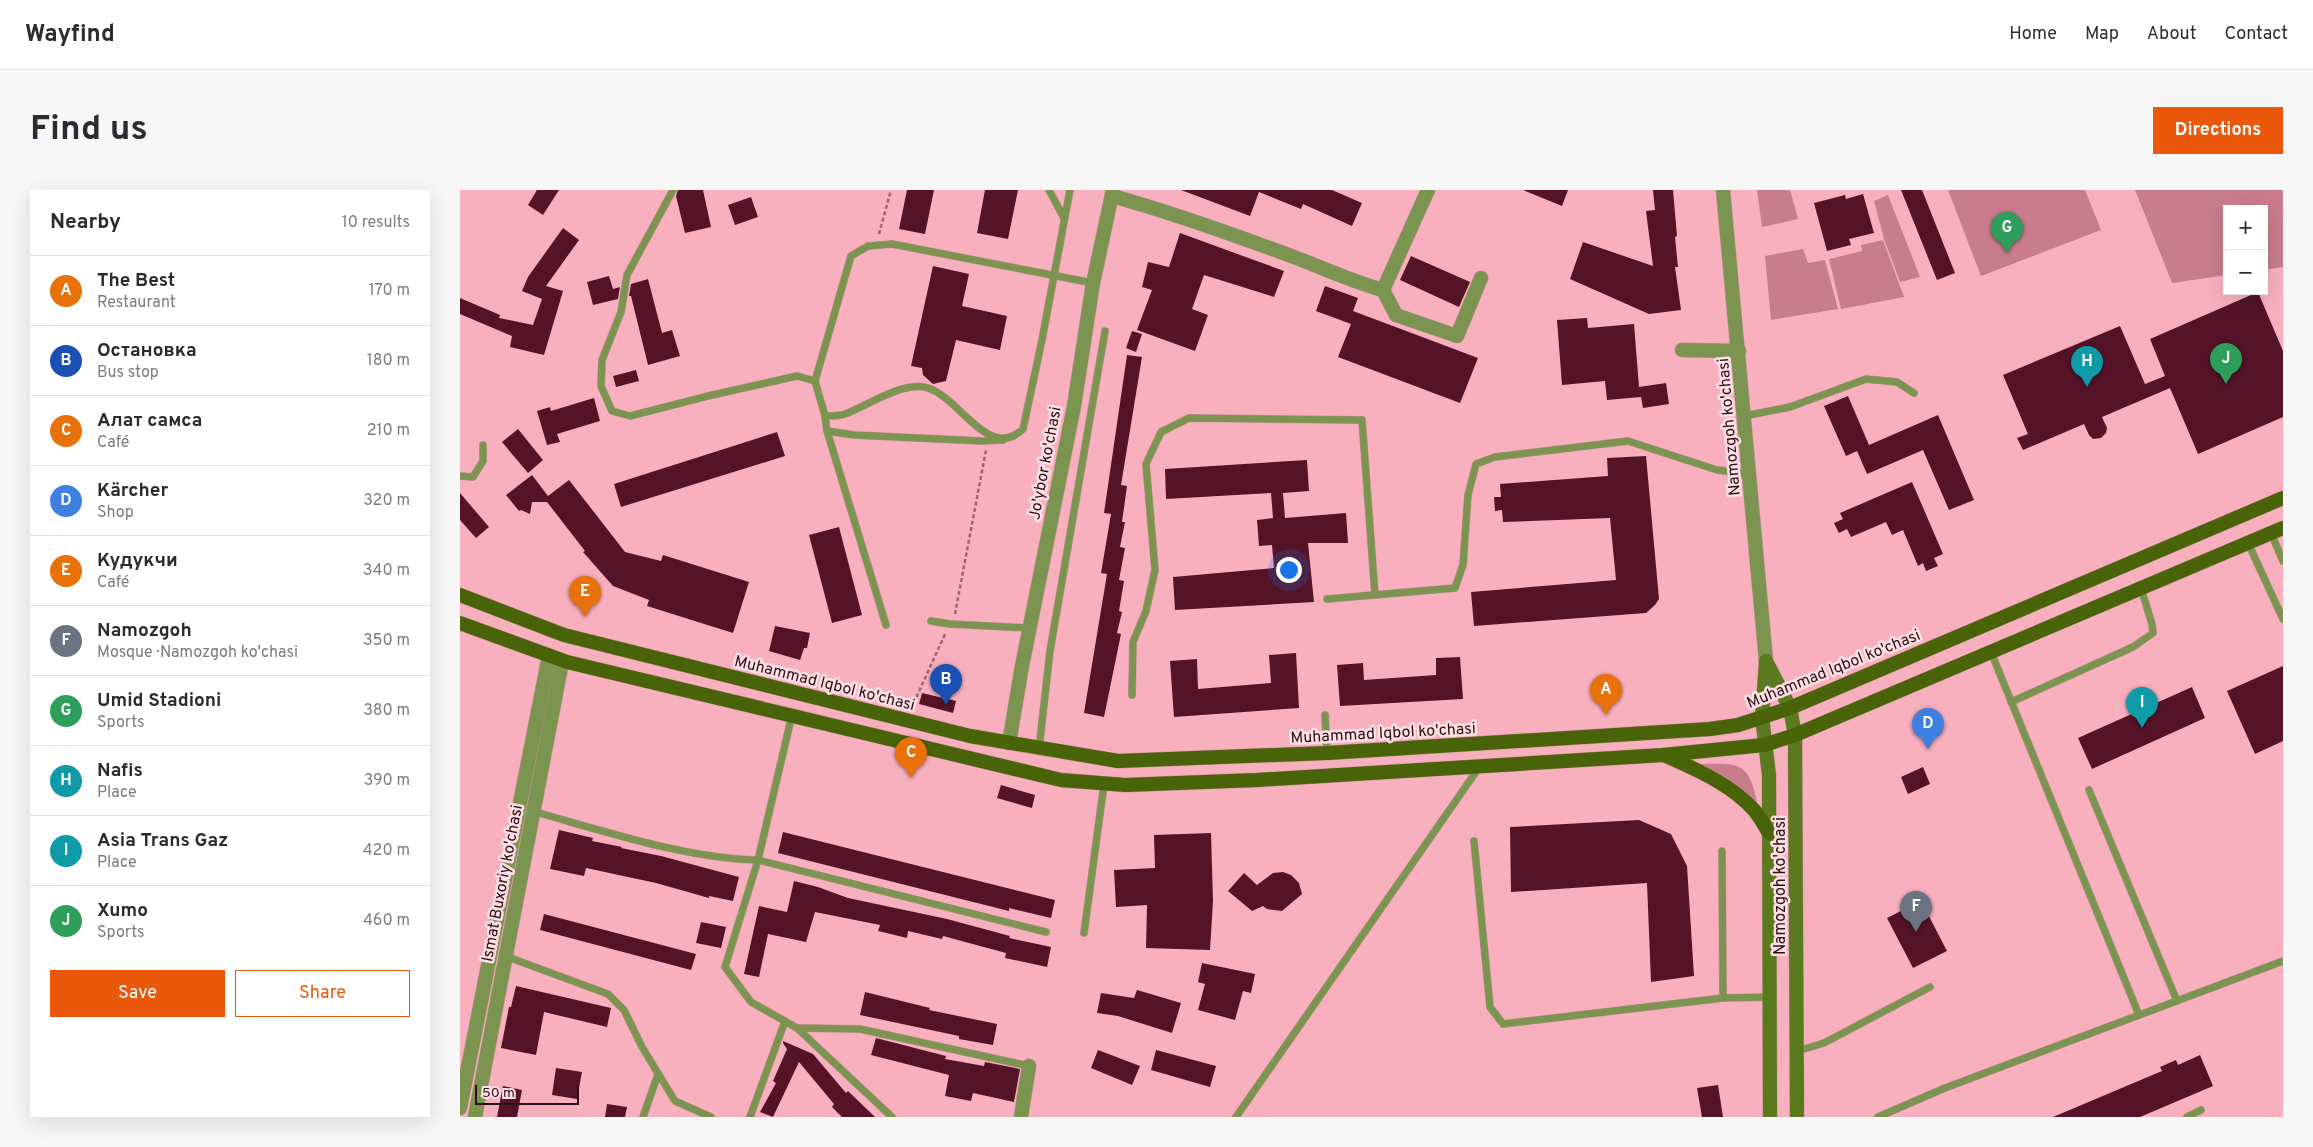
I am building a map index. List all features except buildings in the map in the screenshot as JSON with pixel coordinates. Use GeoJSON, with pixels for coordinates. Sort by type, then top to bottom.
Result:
{"type":"FeatureCollection","features":[{"type":"Feature","properties":{"kind":"main road","name":"Muhammad Iqbol ko'chasi"},"geometry":{"type":"LineString","coordinates":[[460,595],[564,635],[970,736],[1039,749],[1118,762],[1327,753],[1710,729],[1738,725],[1790,708],[2283,498]]}},
{"type":"Feature","properties":{"kind":"main road"},"geometry":{"type":"LineString","coordinates":[[460,622],[567,662],[1061,780],[1104,784],[1257,780],[1664,755],[1764,745],[1795,736],[2277,531]]}},
{"type":"Feature","properties":{"kind":"main road","name":"Namozgoh ko'chasi"},"geometry":{"type":"LineString","coordinates":[[1766,661],[1790,708],[1795,736],[1797,1117]]}},
{"type":"Feature","properties":{"kind":"main road","name":"Namozgoh ko'chasi"},"geometry":{"type":"LineString","coordinates":[[1766,661],[1762,716],[1769,775],[1770,1117]]}},
{"type":"Feature","properties":{"kind":"main road"},"geometry":{"type":"LineString","coordinates":[[1664,755],[1712,778],[1742,800],[1756,812],[1769,833]]}},
{"type":"Feature","properties":{"kind":"street"},"geometry":{"type":"LineString","coordinates":[[1383,290],[1428,190]]}},
{"type":"Feature","properties":{"kind":"street","name":"Namozgoh ko'chasi"},"geometry":{"type":"LineString","coordinates":[[1723,190],[1766,661]]}},
{"type":"Feature","properties":{"kind":"street"},"geometry":{"type":"LineString","coordinates":[[1113,193],[1286,254],[1359,283],[1383,290],[1396,315],[1457,336],[1481,278]]}},
{"type":"Feature","properties":{"kind":"street","name":"Jo'ybor ko'chasi"},"geometry":{"type":"LineString","coordinates":[[1009,743],[1074,406],[1093,284],[1113,193]]}},
{"type":"Feature","properties":{"kind":"street"},"geometry":{"type":"LineString","coordinates":[[1682,350],[1739,351]]}},
{"type":"Feature","properties":{"kind":"street","name":"Ismat Buxoriy ko'chasi"},"geometry":{"type":"LineString","coordinates":[[460,1108],[549,656]]}},
{"type":"Feature","properties":{"kind":"street","name":"Ismat Buxoriy ko'chasi"},"geometry":{"type":"LineString","coordinates":[[475,1117],[562,662],[567,662]]}},
{"type":"Feature","properties":{"kind":"street"},"geometry":{"type":"LineString","coordinates":[[1021,1117],[1029,1066]]}},
{"type":"Feature","properties":{"kind":"lane"},"geometry":{"type":"LineString","coordinates":[[673,190],[627,275],[620,312],[602,360],[601,386],[612,411],[630,416],[797,376],[815,381]]}},
{"type":"Feature","properties":{"kind":"lane"},"geometry":{"type":"LineString","coordinates":[[1050,190],[1065,219]]}},
{"type":"Feature","properties":{"kind":"lane"},"geometry":{"type":"LineString","coordinates":[[827,431],[854,435],[988,441],[1015,437],[1023,429],[1070,190]]}},
{"type":"Feature","properties":{"kind":"lane"},"geometry":{"type":"LineString","coordinates":[[886,625],[827,431],[825,416],[815,381],[851,256],[868,246],[892,244],[1093,284]]}},
{"type":"Feature","properties":{"kind":"lane"},"geometry":{"type":"LineString","coordinates":[[1039,749],[1050,651],[1105,331]]}},
{"type":"Feature","properties":{"kind":"lane"},"geometry":{"type":"LineString","coordinates":[[1744,416],[1790,407],[1866,379],[1897,382],[1914,393]]}},
{"type":"Feature","properties":{"kind":"lane"},"geometry":{"type":"LineString","coordinates":[[825,416],[843,415],[887,394],[912,387],[926,387],[942,395],[988,436],[1003,440]]}},
{"type":"Feature","properties":{"kind":"lane"},"geometry":{"type":"LineString","coordinates":[[1132,695],[1132,642],[1146,612],[1155,570],[1146,464],[1161,432],[1189,418],[1362,420],[1375,595]]}},
{"type":"Feature","properties":{"kind":"lane"},"geometry":{"type":"LineString","coordinates":[[1327,599],[1455,588],[1463,566],[1468,495],[1476,464],[1495,457],[1628,441],[1717,470],[1749,474]]}},
{"type":"Feature","properties":{"kind":"lane"},"geometry":{"type":"LineString","coordinates":[[460,476],[473,477],[484,461],[483,445]]}},
{"type":"Feature","properties":{"kind":"lane"},"geometry":{"type":"LineString","coordinates":[[2277,531],[2283,561]]}},
{"type":"Feature","properties":{"kind":"lane"},"geometry":{"type":"LineString","coordinates":[[2248,543],[2283,619]]}},
{"type":"Feature","properties":{"kind":"lane"},"geometry":{"type":"LineString","coordinates":[[2011,702],[2133,647],[2153,633],[2141,588]]}},
{"type":"Feature","properties":{"kind":"lane"},"geometry":{"type":"LineString","coordinates":[[931,621],[950,624],[1030,628]]}},
{"type":"Feature","properties":{"kind":"lane"},"geometry":{"type":"LineString","coordinates":[[1991,652],[2139,1015]]}},
{"type":"Feature","properties":{"kind":"lane"},"geometry":{"type":"LineString","coordinates":[[792,715],[758,860],[725,967],[751,1002],[798,1028],[892,1117]]}},
{"type":"Feature","properties":{"kind":"lane"},"geometry":{"type":"LineString","coordinates":[[1325,715],[1327,753]]}},
{"type":"Feature","properties":{"kind":"lane"},"geometry":{"type":"LineString","coordinates":[[1236,1117],[1480,766]]}},
{"type":"Feature","properties":{"kind":"lane"},"geometry":{"type":"LineString","coordinates":[[1084,933],[1104,784]]}},
{"type":"Feature","properties":{"kind":"lane"},"geometry":{"type":"LineString","coordinates":[[2089,790],[2177,1001]]}},
{"type":"Feature","properties":{"kind":"lane"},"geometry":{"type":"LineString","coordinates":[[532,811],[648,842],[733,860],[758,860],[1046,932]]}},
{"type":"Feature","properties":{"kind":"lane"},"geometry":{"type":"LineString","coordinates":[[1474,841],[1490,1007],[1503,1024],[1723,998],[1770,997]]}},
{"type":"Feature","properties":{"kind":"lane"},"geometry":{"type":"LineString","coordinates":[[1722,851],[1723,998]]}},
{"type":"Feature","properties":{"kind":"lane"},"geometry":{"type":"LineString","coordinates":[[505,956],[608,994],[624,1010],[642,1047],[675,1101],[711,1117]]}},
{"type":"Feature","properties":{"kind":"lane"},"geometry":{"type":"LineString","coordinates":[[1878,1117],[1945,1088],[2283,961]]}},
{"type":"Feature","properties":{"kind":"lane"},"geometry":{"type":"LineString","coordinates":[[1797,1051],[1824,1043],[1930,987]]}},
{"type":"Feature","properties":{"kind":"lane"},"geometry":{"type":"LineString","coordinates":[[750,1117],[785,1021]]}},
{"type":"Feature","properties":{"kind":"lane"},"geometry":{"type":"LineString","coordinates":[[798,1028],[860,1029],[1029,1066]]}},
{"type":"Feature","properties":{"kind":"lane"},"geometry":{"type":"LineString","coordinates":[[644,1117],[658,1074]]}},
{"type":"Feature","properties":{"kind":"lane"},"geometry":{"type":"LineString","coordinates":[[2187,1117],[2201,1110]]}},
{"type":"Feature","properties":{"kind":"path"},"geometry":{"type":"LineString","coordinates":[[876,246],[891,190]]}},
{"type":"Feature","properties":{"kind":"path"},"geometry":{"type":"LineString","coordinates":[[907,717],[955,614],[988,441]]}},
{"type":"Feature","properties":{"kind":"shaded area"},"geometry":{"type":"Polygon","coordinates":[[[1757,190],[1790,190],[1798,219],[1762,227],[1757,190]]]}},
{"type":"Feature","properties":{"kind":"shaded area"},"geometry":{"type":"Polygon","coordinates":[[[1948,190],[2085,190],[2101,230],[1981,276],[1948,190]]]}},
{"type":"Feature","properties":{"kind":"shaded area"},"geometry":{"type":"Polygon","coordinates":[[[2135,190],[2283,190],[2283,267],[2268,269],[2268,205],[2223,205],[2223,276],[2172,283],[2135,190]]]}},
{"type":"Feature","properties":{"kind":"shaded area"},"geometry":{"type":"Polygon","coordinates":[[[1888,195],[1920,277],[1900,282],[1884,239],[1874,201],[1888,195]]]}},
{"type":"Feature","properties":{"kind":"shaded area"},"geometry":{"type":"Polygon","coordinates":[[[1883,240],[1904,297],[1841,309],[1829,259],[1862,251],[1861,245],[1883,240]]]}},
{"type":"Feature","properties":{"kind":"shaded area"},"geometry":{"type":"Polygon","coordinates":[[[1803,249],[1808,263],[1825,260],[1838,309],[1771,320],[1765,256],[1803,249]]]}},
{"type":"Feature","properties":{"kind":"shaded area"},"geometry":{"type":"Polygon","coordinates":[[[1698,764],[1722,764],[1739,767],[1745,771],[1749,778],[1757,802],[1698,764]]]}},
{"type":"Feature","properties":{"kind":"place","name":"Umid Stadioni"},"geometry":{"type":"Point","coordinates":[2007,253]}},
{"type":"Feature","properties":{"kind":"place","name":"Xumo"},"geometry":{"type":"Point","coordinates":[2226,384]}},
{"type":"Feature","properties":{"kind":"place","name":"Nafis"},"geometry":{"type":"Point","coordinates":[2087,387]}},
{"type":"Feature","properties":{"kind":"place","name":"Кудукчи"},"geometry":{"type":"Point","coordinates":[585,617]}},
{"type":"Feature","properties":{"kind":"place","name":"Остановка"},"geometry":{"type":"Point","coordinates":[946,705]}},
{"type":"Feature","properties":{"kind":"place","name":"The Best"},"geometry":{"type":"Point","coordinates":[1606,715]}},
{"type":"Feature","properties":{"kind":"place","name":"Asia Trans Gaz"},"geometry":{"type":"Point","coordinates":[2142,728]}},
{"type":"Feature","properties":{"kind":"place","name":"Kärcher"},"geometry":{"type":"Point","coordinates":[1928,749]}},
{"type":"Feature","properties":{"kind":"place","name":"Алат самса"},"geometry":{"type":"Point","coordinates":[911,778]}},
{"type":"Feature","properties":{"kind":"place","name":"Namozgoh"},"geometry":{"type":"Point","coordinates":[1916,932]}}]}
